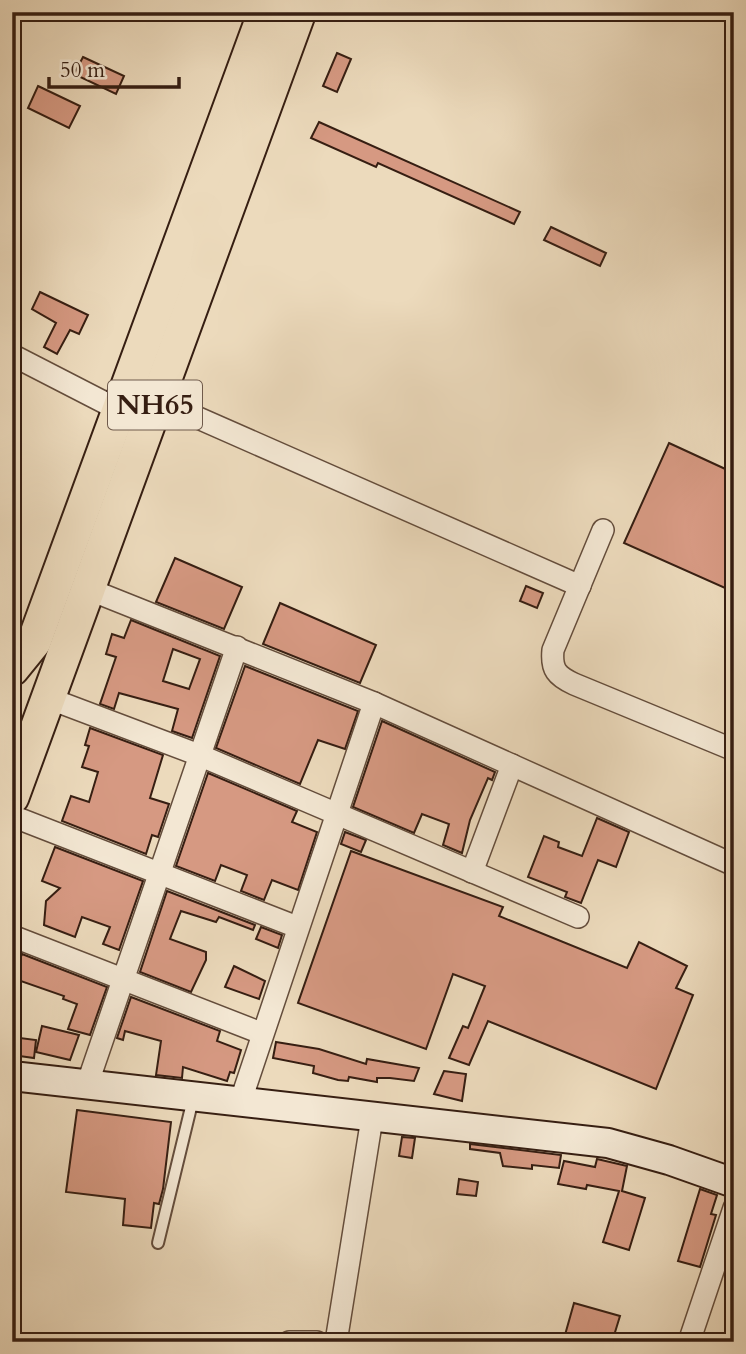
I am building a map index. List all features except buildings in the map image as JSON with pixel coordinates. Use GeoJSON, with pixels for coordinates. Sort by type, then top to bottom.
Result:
{"type":"FeatureCollection","features":[{"type":"Feature","properties":{"kind":"highway","name":"NH65"},"geometry":{"type":"LineString","coordinates":[[12,669],[34,642],[265,12]]}},
{"type":"Feature","properties":{"kind":"highway","name":"NH65"},"geometry":{"type":"LineString","coordinates":[[12,797],[299,12]]}},
{"type":"Feature","properties":{"kind":"main road"},"geometry":{"type":"LineString","coordinates":[[12,1076],[608,1143],[669,1160],[734,1183]]}},
{"type":"Feature","properties":{"kind":"street"},"geometry":{"type":"LineString","coordinates":[[12,355],[122,398],[157,400],[580,586]]}},
{"type":"Feature","properties":{"kind":"street"},"geometry":{"type":"LineString","coordinates":[[603,530],[553,650],[553,669],[559,677],[734,750]]}},
{"type":"Feature","properties":{"kind":"street"},"geometry":{"type":"LineString","coordinates":[[88,589],[237,646],[374,703],[734,865]]}},
{"type":"Feature","properties":{"kind":"street"},"geometry":{"type":"LineString","coordinates":[[87,1085],[237,646]]}},
{"type":"Feature","properties":{"kind":"street"},"geometry":{"type":"LineString","coordinates":[[48,698],[199,755],[578,917]]}},
{"type":"Feature","properties":{"kind":"street"},"geometry":{"type":"LineString","coordinates":[[240,1103],[261,1033],[374,703]]}},
{"type":"Feature","properties":{"kind":"street"},"geometry":{"type":"LineString","coordinates":[[472,872],[512,765]]}},
{"type":"Feature","properties":{"kind":"street"},"geometry":{"type":"LineString","coordinates":[[12,816],[297,928]]}},
{"type":"Feature","properties":{"kind":"street"},"geometry":{"type":"LineString","coordinates":[[12,936],[261,1033]]}},
{"type":"Feature","properties":{"kind":"street"},"geometry":{"type":"LineString","coordinates":[[336,1342],[372,1118]]}},
{"type":"Feature","properties":{"kind":"street"},"geometry":{"type":"LineString","coordinates":[[689,1342],[734,1208]]}},
{"type":"Feature","properties":{"kind":"street"},"geometry":{"type":"LineString","coordinates":[[289,1342],[317,1342]]}},
{"type":"Feature","properties":{"kind":"lane"},"geometry":{"type":"LineString","coordinates":[[158,1242],[194,1097]]}}]}
